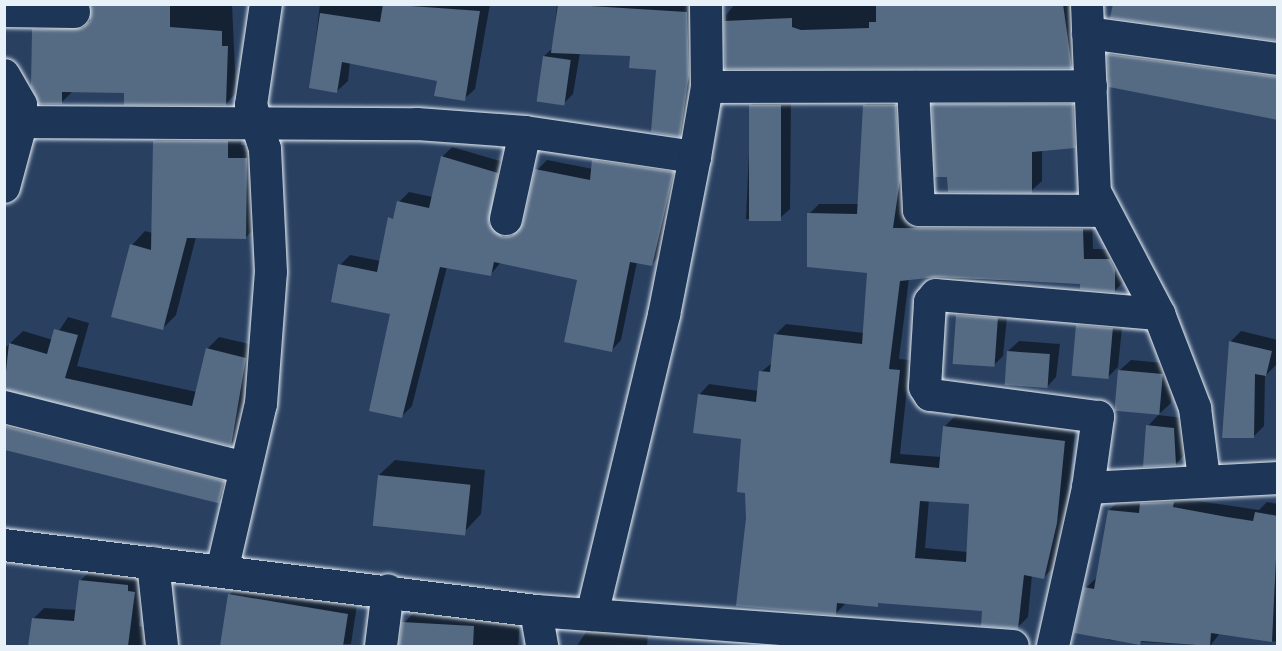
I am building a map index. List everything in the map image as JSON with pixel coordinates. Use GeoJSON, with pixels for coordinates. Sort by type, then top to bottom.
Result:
{"type":"FeatureCollection","features":[{"type":"Feature","properties":{"kind":"street"},"geometry":{"type":"LineString","coordinates":[[222,571],[261,404],[271,272],[265,149],[251,105],[255,56],[266,4]]}},
{"type":"Feature","properties":{"kind":"street"},"geometry":{"type":"LineString","coordinates":[[592,615],[664,315],[695,157],[707,87],[706,4]]}},
{"type":"Feature","properties":{"kind":"street"},"geometry":{"type":"LineString","coordinates":[[4,10],[74,12]]}},
{"type":"Feature","properties":{"kind":"street"},"geometry":{"type":"LineString","coordinates":[[1204,478],[1195,408],[1160,314],[1095,192],[1088,19],[1278,59]]}},
{"type":"Feature","properties":{"kind":"street"},"geometry":{"type":"LineString","coordinates":[[4,75],[21,105],[13,123],[4,187]]}},
{"type":"Feature","properties":{"kind":"street"},"geometry":{"type":"LineString","coordinates":[[707,87],[1091,86]]}},
{"type":"Feature","properties":{"kind":"street"},"geometry":{"type":"LineString","coordinates":[[913,87],[918,210],[1104,211]]}},
{"type":"Feature","properties":{"kind":"street"},"geometry":{"type":"LineString","coordinates":[[13,123],[417,124],[525,132],[695,157]]}},
{"type":"Feature","properties":{"kind":"street"},"geometry":{"type":"LineString","coordinates":[[507,219],[525,132]]}},
{"type":"Feature","properties":{"kind":"street"},"geometry":{"type":"LineString","coordinates":[[1053,646],[1088,488],[1098,417],[930,395],[925,387],[930,302],[936,295],[1160,314]]}},
{"type":"Feature","properties":{"kind":"street"},"geometry":{"type":"LineString","coordinates":[[4,407],[245,468]]}},
{"type":"Feature","properties":{"kind":"street"},"geometry":{"type":"LineString","coordinates":[[1088,488],[1204,478],[1278,478]]}},
{"type":"Feature","properties":{"kind":"street"},"geometry":{"type":"LineString","coordinates":[[4,545],[388,590],[536,612],[592,615],[698,635],[1013,646]]}},
{"type":"Feature","properties":{"kind":"street"},"geometry":{"type":"LineString","coordinates":[[153,563],[162,646]]}},
{"type":"Feature","properties":{"kind":"street"},"geometry":{"type":"LineString","coordinates":[[381,646],[388,590]]}},
{"type":"Feature","properties":{"kind":"street"},"geometry":{"type":"LineString","coordinates":[[536,612],[542,646]]}},
{"type":"Feature","properties":{"kind":"building"},"geometry":{"type":"Polygon","coordinates":[[[90,4],[170,4],[170,27],[222,31],[222,46],[228,46],[226,105],[124,105],[124,93],[62,92],[62,104],[39,104],[31,86],[32,29],[82,28],[90,21],[90,4]]]}},
{"type":"Feature","properties":{"kind":"building"},"geometry":{"type":"Polygon","coordinates":[[[383,4],[480,11],[465,101],[434,96],[437,81],[342,62],[337,93],[309,88],[320,13],[380,22],[383,4]]]}},
{"type":"Feature","properties":{"kind":"building"},"geometry":{"type":"Polygon","coordinates":[[[558,4],[687,12],[689,75],[680,137],[651,132],[656,70],[629,68],[630,56],[551,53],[558,4]]]}},
{"type":"Feature","properties":{"kind":"building"},"geometry":{"type":"Polygon","coordinates":[[[876,4],[1063,4],[1072,68],[725,69],[724,21],[792,18],[792,27],[801,30],[869,28],[869,22],[876,22],[876,4]]]}},
{"type":"Feature","properties":{"kind":"building"},"geometry":{"type":"Polygon","coordinates":[[[1113,4],[1278,4],[1278,41],[1110,18],[1113,4]]]}},
{"type":"Feature","properties":{"kind":"building"},"geometry":{"type":"Polygon","coordinates":[[[1107,54],[1278,77],[1278,120],[1109,87],[1107,54]]]}},
{"type":"Feature","properties":{"kind":"building"},"geometry":{"type":"Polygon","coordinates":[[[543,56],[571,60],[564,105],[537,102],[543,56]]]}},
{"type":"Feature","properties":{"kind":"building"},"geometry":{"type":"Polygon","coordinates":[[[932,104],[1073,104],[1075,148],[1032,152],[1032,193],[948,192],[947,177],[935,177],[932,104]]]}},
{"type":"Feature","properties":{"kind":"building"},"geometry":{"type":"Polygon","coordinates":[[[749,105],[781,105],[781,221],[749,221],[749,105]]]}},
{"type":"Feature","properties":{"kind":"building"},"geometry":{"type":"Polygon","coordinates":[[[863,105],[896,105],[900,180],[893,228],[1083,229],[1084,259],[1110,259],[1115,270],[1115,292],[1080,289],[1080,284],[938,277],[900,281],[889,369],[900,370],[890,463],[939,468],[943,426],[1065,441],[1057,523],[1044,579],[1024,575],[1018,629],[981,626],[982,611],[878,603],[878,607],[837,603],[836,615],[736,606],[746,518],[745,493],[737,492],[741,439],[693,433],[698,394],[756,402],[759,371],[770,372],[774,334],[862,344],[867,273],[807,267],[807,213],[857,214],[863,105]],[[920,501],[915,558],[966,562],[969,504],[920,501]]]}},
{"type":"Feature","properties":{"kind":"building"},"geometry":{"type":"Polygon","coordinates":[[[153,141],[228,141],[228,158],[247,158],[246,239],[187,238],[163,330],[111,317],[130,244],[151,250],[153,141]]]}},
{"type":"Feature","properties":{"kind":"building"},"geometry":{"type":"Polygon","coordinates":[[[441,156],[498,173],[489,224],[503,237],[512,236],[523,223],[535,169],[590,180],[592,160],[674,172],[652,266],[630,262],[612,352],[564,342],[577,280],[494,262],[491,276],[440,267],[402,418],[369,411],[390,314],[331,302],[338,264],[377,272],[388,217],[393,219],[397,201],[429,208],[441,156]]]}},
{"type":"Feature","properties":{"kind":"building"},"geometry":{"type":"Polygon","coordinates":[[[956,315],[998,318],[994,367],[953,364],[956,315]]]}},
{"type":"Feature","properties":{"kind":"building"},"geometry":{"type":"Polygon","coordinates":[[[1076,325],[1113,328],[1108,379],[1072,376],[1076,325]]]}},
{"type":"Feature","properties":{"kind":"building"},"geometry":{"type":"Polygon","coordinates":[[[54,329],[78,335],[65,378],[192,406],[206,348],[246,358],[231,446],[4,390],[9,343],[47,354],[54,329]]]}},
{"type":"Feature","properties":{"kind":"building"},"geometry":{"type":"Polygon","coordinates":[[[1229,341],[1272,351],[1266,376],[1255,374],[1254,438],[1222,438],[1229,341]]]}},
{"type":"Feature","properties":{"kind":"building"},"geometry":{"type":"Polygon","coordinates":[[[1007,351],[1050,354],[1048,388],[1005,385],[1007,351]]]}},
{"type":"Feature","properties":{"kind":"building"},"geometry":{"type":"Polygon","coordinates":[[[1118,370],[1163,374],[1159,415],[1114,411],[1118,370]]]}},
{"type":"Feature","properties":{"kind":"building"},"geometry":{"type":"Polygon","coordinates":[[[1146,425],[1174,428],[1176,465],[1143,467],[1146,425]]]}},
{"type":"Feature","properties":{"kind":"building"},"geometry":{"type":"Polygon","coordinates":[[[4,426],[224,481],[219,503],[4,450],[4,426]]]}},
{"type":"Feature","properties":{"kind":"building"},"geometry":{"type":"Polygon","coordinates":[[[378,475],[470,485],[465,535],[373,526],[378,475]]]}},
{"type":"Feature","properties":{"kind":"building"},"geometry":{"type":"Polygon","coordinates":[[[1174,502],[1173,507],[1253,521],[1255,512],[1278,516],[1272,642],[1211,633],[1210,646],[1141,641],[1140,645],[1074,633],[1084,587],[1094,589],[1108,510],[1139,513],[1140,503],[1174,502]]]}},
{"type":"Feature","properties":{"kind":"building"},"geometry":{"type":"Polygon","coordinates":[[[79,580],[128,585],[128,591],[135,592],[128,646],[28,646],[32,618],[74,621],[79,580]]]}},
{"type":"Feature","properties":{"kind":"building"},"geometry":{"type":"Polygon","coordinates":[[[228,594],[348,614],[343,646],[220,646],[228,594]]]}},
{"type":"Feature","properties":{"kind":"building"},"geometry":{"type":"Polygon","coordinates":[[[402,622],[474,626],[473,646],[399,646],[402,622]]]}}]}
